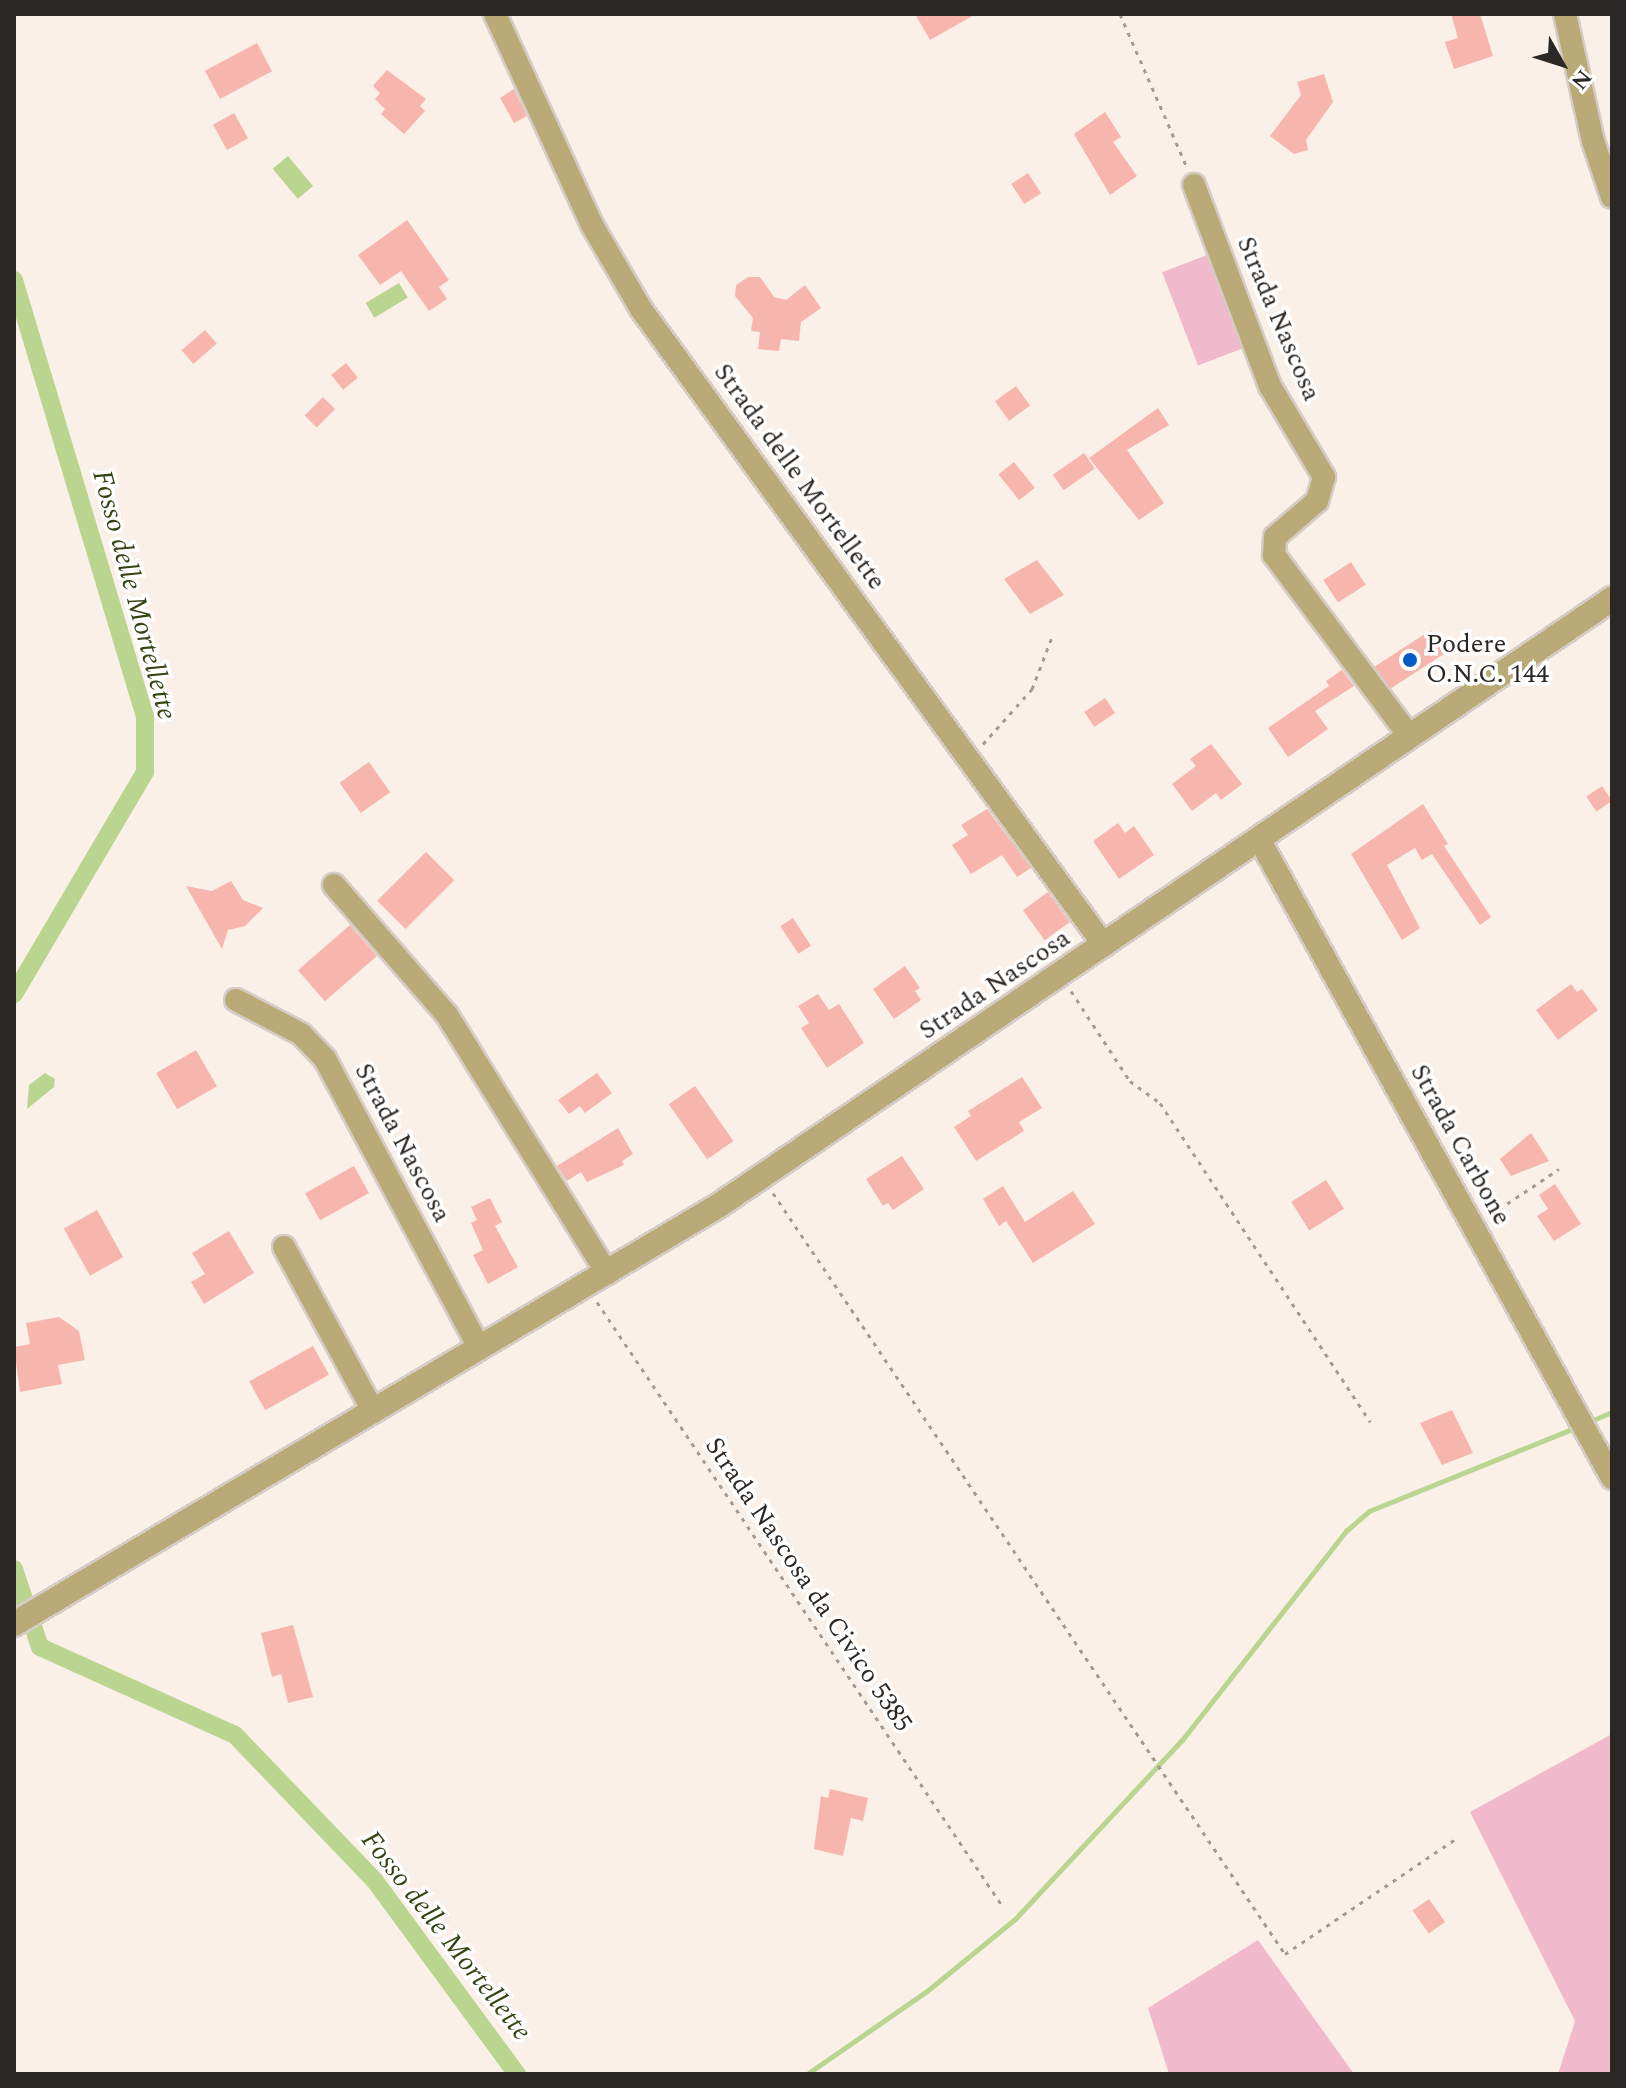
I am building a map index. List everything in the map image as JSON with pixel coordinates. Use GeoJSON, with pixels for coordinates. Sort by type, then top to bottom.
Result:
{"type":"FeatureCollection","features":[{"type":"Feature","properties":{"kind":"street","name":"Strada delle Mortellette"},"geometry":{"type":"LineString","coordinates":[[495,14],[622,279],[1104,945]]}},
{"type":"Feature","properties":{"kind":"street"},"geometry":{"type":"LineString","coordinates":[[1565,14],[1593,141],[1612,197]]}},
{"type":"Feature","properties":{"kind":"street","name":"Strada Nascosa"},"geometry":{"type":"LineString","coordinates":[[1194,185],[1270,386],[1324,477],[1320,497],[1275,537],[1274,555],[1410,737]]}},
{"type":"Feature","properties":{"kind":"street","name":"Strada Nascosa"},"geometry":{"type":"LineString","coordinates":[[16,1623],[607,1273],[762,1177],[1612,599]]}},
{"type":"Feature","properties":{"kind":"street","name":"Strada Carbone"},"geometry":{"type":"LineString","coordinates":[[1259,839],[1612,1478]]}},
{"type":"Feature","properties":{"kind":"street"},"geometry":{"type":"LineString","coordinates":[[334,885],[453,1023],[607,1273]]}},
{"type":"Feature","properties":{"kind":"street","name":"Strada Nascosa"},"geometry":{"type":"LineString","coordinates":[[236,1000],[301,1034],[325,1059],[479,1348]]}},
{"type":"Feature","properties":{"kind":"street"},"geometry":{"type":"LineString","coordinates":[[284,1247],[373,1411]]}},
{"type":"Feature","properties":{"kind":"path"},"geometry":{"type":"LineString","coordinates":[[1120,14],[1194,185]]}},
{"type":"Feature","properties":{"kind":"path"},"geometry":{"type":"LineString","coordinates":[[974,762],[982,745],[1032,689],[1052,637]]}},
{"type":"Feature","properties":{"kind":"path"},"geometry":{"type":"LineString","coordinates":[[1060,975],[1130,1081],[1160,1103],[1370,1422]]}},
{"type":"Feature","properties":{"kind":"path"},"geometry":{"type":"LineString","coordinates":[[1475,1186],[1483,1199],[1499,1209],[1559,1169]]}},
{"type":"Feature","properties":{"kind":"path"},"geometry":{"type":"LineString","coordinates":[[762,1177],[1285,1954],[1457,1838]]}},
{"type":"Feature","properties":{"kind":"path","name":"Strada Nascosa da Civico 5385"},"geometry":{"type":"LineString","coordinates":[[586,1285],[1001,1904]]}},
{"type":"Feature","properties":{"kind":"shaded area"},"geometry":{"type":"Polygon","coordinates":[[[288,156],[313,186],[298,199],[273,169],[288,156]]]}},
{"type":"Feature","properties":{"kind":"shaded area"},"geometry":{"type":"Polygon","coordinates":[[[1207,255],[1243,348],[1198,366],[1162,272],[1207,255]]]}},
{"type":"Feature","properties":{"kind":"shaded area"},"geometry":{"type":"Polygon","coordinates":[[[399,283],[408,298],[374,318],[366,303],[399,283]]]}},
{"type":"Feature","properties":{"kind":"shaded area"},"geometry":{"type":"Polygon","coordinates":[[[45,1073],[55,1079],[54,1087],[27,1109],[29,1085],[45,1073]]]}},
{"type":"Feature","properties":{"kind":"shaded area"},"geometry":{"type":"Polygon","coordinates":[[[1612,1734],[1612,2074],[1558,2074],[1575,2021],[1470,1812],[1612,1734]]]}},
{"type":"Feature","properties":{"kind":"shaded area"},"geometry":{"type":"Polygon","coordinates":[[[1258,1940],[1354,2074],[1169,2074],[1148,2008],[1258,1940]]]}},
{"type":"Feature","properties":{"kind":"building"},"geometry":{"type":"Polygon","coordinates":[[[915,14],[976,14],[930,40],[915,14]]]}},
{"type":"Feature","properties":{"kind":"building"},"geometry":{"type":"Polygon","coordinates":[[[1451,14],[1480,14],[1493,56],[1454,69],[1445,42],[1458,38],[1451,14]]]}},
{"type":"Feature","properties":{"kind":"building"},"geometry":{"type":"Polygon","coordinates":[[[257,43],[272,71],[220,99],[205,71],[257,43]]]}},
{"type":"Feature","properties":{"kind":"building"},"geometry":{"type":"Polygon","coordinates":[[[387,70],[426,99],[420,106],[425,111],[404,134],[381,114],[385,109],[375,99],[380,93],[373,86],[387,70]]]}},
{"type":"Feature","properties":{"kind":"building"},"geometry":{"type":"Polygon","coordinates":[[[1324,74],[1333,102],[1306,140],[1308,150],[1294,154],[1270,136],[1301,95],[1297,82],[1324,74]]]}},
{"type":"Feature","properties":{"kind":"building"},"geometry":{"type":"Polygon","coordinates":[[[514,89],[527,116],[514,123],[500,98],[514,89]]]}},
{"type":"Feature","properties":{"kind":"building"},"geometry":{"type":"Polygon","coordinates":[[[1105,112],[1121,137],[1113,142],[1137,176],[1110,195],[1074,134],[1105,112]]]}},
{"type":"Feature","properties":{"kind":"building"},"geometry":{"type":"Polygon","coordinates":[[[234,113],[248,138],[227,150],[213,125],[234,113]]]}},
{"type":"Feature","properties":{"kind":"building"},"geometry":{"type":"Polygon","coordinates":[[[1028,173],[1041,193],[1024,204],[1011,184],[1028,173]]]}},
{"type":"Feature","properties":{"kind":"building"},"geometry":{"type":"Polygon","coordinates":[[[407,220],[449,280],[439,287],[447,299],[429,311],[401,271],[380,285],[358,255],[407,220]]]}},
{"type":"Feature","properties":{"kind":"building"},"geometry":{"type":"Polygon","coordinates":[[[748,277],[760,277],[774,297],[786,300],[805,285],[821,308],[801,322],[799,341],[781,339],[779,351],[758,349],[760,332],[751,331],[753,318],[735,296],[736,285],[748,277]]]}},
{"type":"Feature","properties":{"kind":"building"},"geometry":{"type":"Polygon","coordinates":[[[205,330],[217,344],[193,364],[182,350],[205,330]]]}},
{"type":"Feature","properties":{"kind":"building"},"geometry":{"type":"Polygon","coordinates":[[[346,363],[358,378],[343,390],[331,375],[346,363]]]}},
{"type":"Feature","properties":{"kind":"building"},"geometry":{"type":"Polygon","coordinates":[[[1016,386],[1030,405],[1009,421],[995,401],[1016,386]]]}},
{"type":"Feature","properties":{"kind":"building"},"geometry":{"type":"Polygon","coordinates":[[[323,397],[335,409],[317,427],[305,415],[323,397]]]}},
{"type":"Feature","properties":{"kind":"building"},"geometry":{"type":"Polygon","coordinates":[[[1158,408],[1169,425],[1127,450],[1164,503],[1139,520],[1089,458],[1158,408]]]}},
{"type":"Feature","properties":{"kind":"building"},"geometry":{"type":"Polygon","coordinates":[[[1084,453],[1095,469],[1064,490],[1053,475],[1084,453]]]}},
{"type":"Feature","properties":{"kind":"building"},"geometry":{"type":"Polygon","coordinates":[[[1014,462],[1035,488],[1019,500],[998,475],[1014,462]]]}},
{"type":"Feature","properties":{"kind":"building"},"geometry":{"type":"Polygon","coordinates":[[[1037,560],[1064,595],[1030,614],[1004,579],[1037,560]]]}},
{"type":"Feature","properties":{"kind":"building"},"geometry":{"type":"Polygon","coordinates":[[[1351,562],[1366,585],[1338,603],[1323,580],[1351,562]]]}},
{"type":"Feature","properties":{"kind":"building","name":"Podere O.N.C. 144"},"geometry":{"type":"Polygon","coordinates":[[[1431,630],[1446,653],[1390,689],[1375,666],[1431,630]]]}},
{"type":"Feature","properties":{"kind":"building"},"geometry":{"type":"Polygon","coordinates":[[[1342,670],[1354,686],[1315,711],[1328,729],[1288,757],[1268,728],[1329,686],[1326,681],[1342,670]]]}},
{"type":"Feature","properties":{"kind":"building"},"geometry":{"type":"Polygon","coordinates":[[[1105,698],[1115,713],[1094,727],[1084,712],[1105,698]]]}},
{"type":"Feature","properties":{"kind":"building"},"geometry":{"type":"Polygon","coordinates":[[[1211,744],[1242,784],[1221,800],[1216,793],[1192,811],[1172,784],[1196,766],[1190,759],[1211,744]]]}},
{"type":"Feature","properties":{"kind":"building"},"geometry":{"type":"Polygon","coordinates":[[[369,762],[390,792],[361,813],[340,783],[369,762]]]}},
{"type":"Feature","properties":{"kind":"building"},"geometry":{"type":"Polygon","coordinates":[[[1602,786],[1612,801],[1596,812],[1586,797],[1602,786]]]}},
{"type":"Feature","properties":{"kind":"building"},"geometry":{"type":"Polygon","coordinates":[[[1423,804],[1448,844],[1444,846],[1491,917],[1480,925],[1432,854],[1422,860],[1415,848],[1387,865],[1420,928],[1402,940],[1351,854],[1423,804]]]}},
{"type":"Feature","properties":{"kind":"building"},"geometry":{"type":"Polygon","coordinates":[[[987,809],[1031,868],[1017,877],[1002,855],[971,874],[952,845],[968,835],[961,825],[987,809]]]}},
{"type":"Feature","properties":{"kind":"building"},"geometry":{"type":"Polygon","coordinates":[[[1118,823],[1125,833],[1134,826],[1154,855],[1119,879],[1093,841],[1118,823]]]}},
{"type":"Feature","properties":{"kind":"building"},"geometry":{"type":"Polygon","coordinates":[[[426,852],[454,880],[405,929],[377,901],[426,852]]]}},
{"type":"Feature","properties":{"kind":"building"},"geometry":{"type":"Polygon","coordinates":[[[231,881],[243,900],[263,908],[245,926],[228,930],[222,949],[186,886],[212,891],[231,881]]]}},
{"type":"Feature","properties":{"kind":"building"},"geometry":{"type":"Polygon","coordinates":[[[1048,892],[1070,922],[1045,940],[1023,910],[1048,892]]]}},
{"type":"Feature","properties":{"kind":"building"},"geometry":{"type":"Polygon","coordinates":[[[793,918],[811,946],[798,954],[780,926],[793,918]]]}},
{"type":"Feature","properties":{"kind":"building"},"geometry":{"type":"Polygon","coordinates":[[[350,925],[377,956],[325,1001],[298,970],[350,925]]]}},
{"type":"Feature","properties":{"kind":"building"},"geometry":{"type":"Polygon","coordinates":[[[905,966],[920,988],[915,991],[921,1000],[894,1019],[873,989],[905,966]]]}},
{"type":"Feature","properties":{"kind":"building"},"geometry":{"type":"Polygon","coordinates":[[[1571,984],[1577,992],[1582,989],[1598,1010],[1558,1040],[1536,1010],[1571,984]]]}},
{"type":"Feature","properties":{"kind":"building"},"geometry":{"type":"Polygon","coordinates":[[[818,994],[829,1010],[839,1004],[864,1043],[827,1068],[801,1028],[809,1023],[798,1006],[818,994]]]}},
{"type":"Feature","properties":{"kind":"building"},"geometry":{"type":"Polygon","coordinates":[[[196,1050],[217,1086],[177,1109],[156,1073],[196,1050]]]}},
{"type":"Feature","properties":{"kind":"building"},"geometry":{"type":"Polygon","coordinates":[[[597,1073],[612,1093],[585,1113],[580,1106],[569,1114],[558,1100],[597,1073]]]}},
{"type":"Feature","properties":{"kind":"building"},"geometry":{"type":"Polygon","coordinates":[[[1022,1077],[1042,1108],[1019,1122],[1024,1131],[976,1161],[954,1127],[971,1116],[968,1111],[1022,1077]]]}},
{"type":"Feature","properties":{"kind":"building"},"geometry":{"type":"Polygon","coordinates":[[[695,1086],[733,1141],[707,1159],[669,1104],[695,1086]]]}},
{"type":"Feature","properties":{"kind":"building"},"geometry":{"type":"Polygon","coordinates":[[[618,1128],[633,1154],[622,1161],[624,1165],[587,1182],[581,1172],[567,1181],[557,1166],[618,1128]]]}},
{"type":"Feature","properties":{"kind":"building"},"geometry":{"type":"Polygon","coordinates":[[[1531,1133],[1549,1161],[1511,1176],[1500,1159],[1531,1133]]]}},
{"type":"Feature","properties":{"kind":"building"},"geometry":{"type":"Polygon","coordinates":[[[902,1156],[924,1189],[893,1210],[888,1203],[883,1206],[866,1179],[902,1156]]]}},
{"type":"Feature","properties":{"kind":"building"},"geometry":{"type":"Polygon","coordinates":[[[354,1166],[369,1193],[320,1220],[305,1193],[354,1166]]]}},
{"type":"Feature","properties":{"kind":"building"},"geometry":{"type":"Polygon","coordinates":[[[1326,1180],[1344,1209],[1309,1231],[1291,1202],[1326,1180]]]}},
{"type":"Feature","properties":{"kind":"building"},"geometry":{"type":"Polygon","coordinates":[[[1555,1184],[1581,1224],[1554,1241],[1537,1216],[1548,1209],[1539,1195],[1555,1184]]]}},
{"type":"Feature","properties":{"kind":"building"},"geometry":{"type":"Polygon","coordinates":[[[1003,1186],[1025,1222],[1073,1191],[1095,1224],[1033,1263],[1006,1221],[999,1226],[983,1199],[1003,1186]]]}},
{"type":"Feature","properties":{"kind":"building"},"geometry":{"type":"Polygon","coordinates":[[[490,1198],[502,1222],[495,1226],[518,1267],[488,1284],[473,1255],[483,1250],[471,1223],[477,1220],[471,1207],[490,1198]]]}},
{"type":"Feature","properties":{"kind":"building"},"geometry":{"type":"Polygon","coordinates":[[[97,1210],[123,1257],[90,1276],[64,1228],[97,1210]]]}},
{"type":"Feature","properties":{"kind":"building"},"geometry":{"type":"Polygon","coordinates":[[[229,1231],[254,1273],[204,1304],[191,1282],[205,1274],[192,1253],[229,1231]]]}},
{"type":"Feature","properties":{"kind":"building"},"geometry":{"type":"Polygon","coordinates":[[[59,1317],[79,1331],[85,1360],[58,1365],[62,1384],[20,1392],[14,1347],[30,1344],[26,1323],[59,1317]]]}},
{"type":"Feature","properties":{"kind":"building"},"geometry":{"type":"Polygon","coordinates":[[[313,1346],[329,1375],[265,1410],[249,1381],[313,1346]]]}},
{"type":"Feature","properties":{"kind":"building"},"geometry":{"type":"Polygon","coordinates":[[[1452,1410],[1473,1453],[1442,1465],[1420,1423],[1452,1410]]]}},
{"type":"Feature","properties":{"kind":"building"},"geometry":{"type":"Polygon","coordinates":[[[293,1625],[313,1697],[288,1703],[281,1674],[272,1677],[261,1633],[293,1625]]]}},
{"type":"Feature","properties":{"kind":"building"},"geometry":{"type":"Polygon","coordinates":[[[830,1789],[868,1798],[863,1821],[851,1818],[843,1856],[814,1849],[821,1796],[828,1798],[830,1789]]]}},
{"type":"Feature","properties":{"kind":"building"},"geometry":{"type":"Polygon","coordinates":[[[1429,1899],[1445,1922],[1429,1933],[1413,1910],[1429,1899]]]}},
{"type":"Feature","properties":{"kind":"waterway","name":"Fosso delle Mortellette"},"geometry":{"type":"LineString","coordinates":[[14,280],[145,716],[145,772],[14,994]]}},
{"type":"Feature","properties":{"kind":"waterway"},"geometry":{"type":"LineString","coordinates":[[1593,1420],[1612,1412]]}},
{"type":"Feature","properties":{"kind":"waterway"},"geometry":{"type":"LineString","coordinates":[[807,2074],[927,1991],[1015,1919],[1182,1740],[1346,1531],[1369,1511],[1569,1430]]}},
{"type":"Feature","properties":{"kind":"waterway","name":"Fosso delle Mortellette"},"geometry":{"type":"LineString","coordinates":[[14,1569],[40,1647],[235,1735],[375,1881],[517,2074]]}},
{"type":"Feature","properties":{"kind":"place","name":"Podere O.N.C. 144"},"geometry":{"type":"Point","coordinates":[1410,660]}}]}
